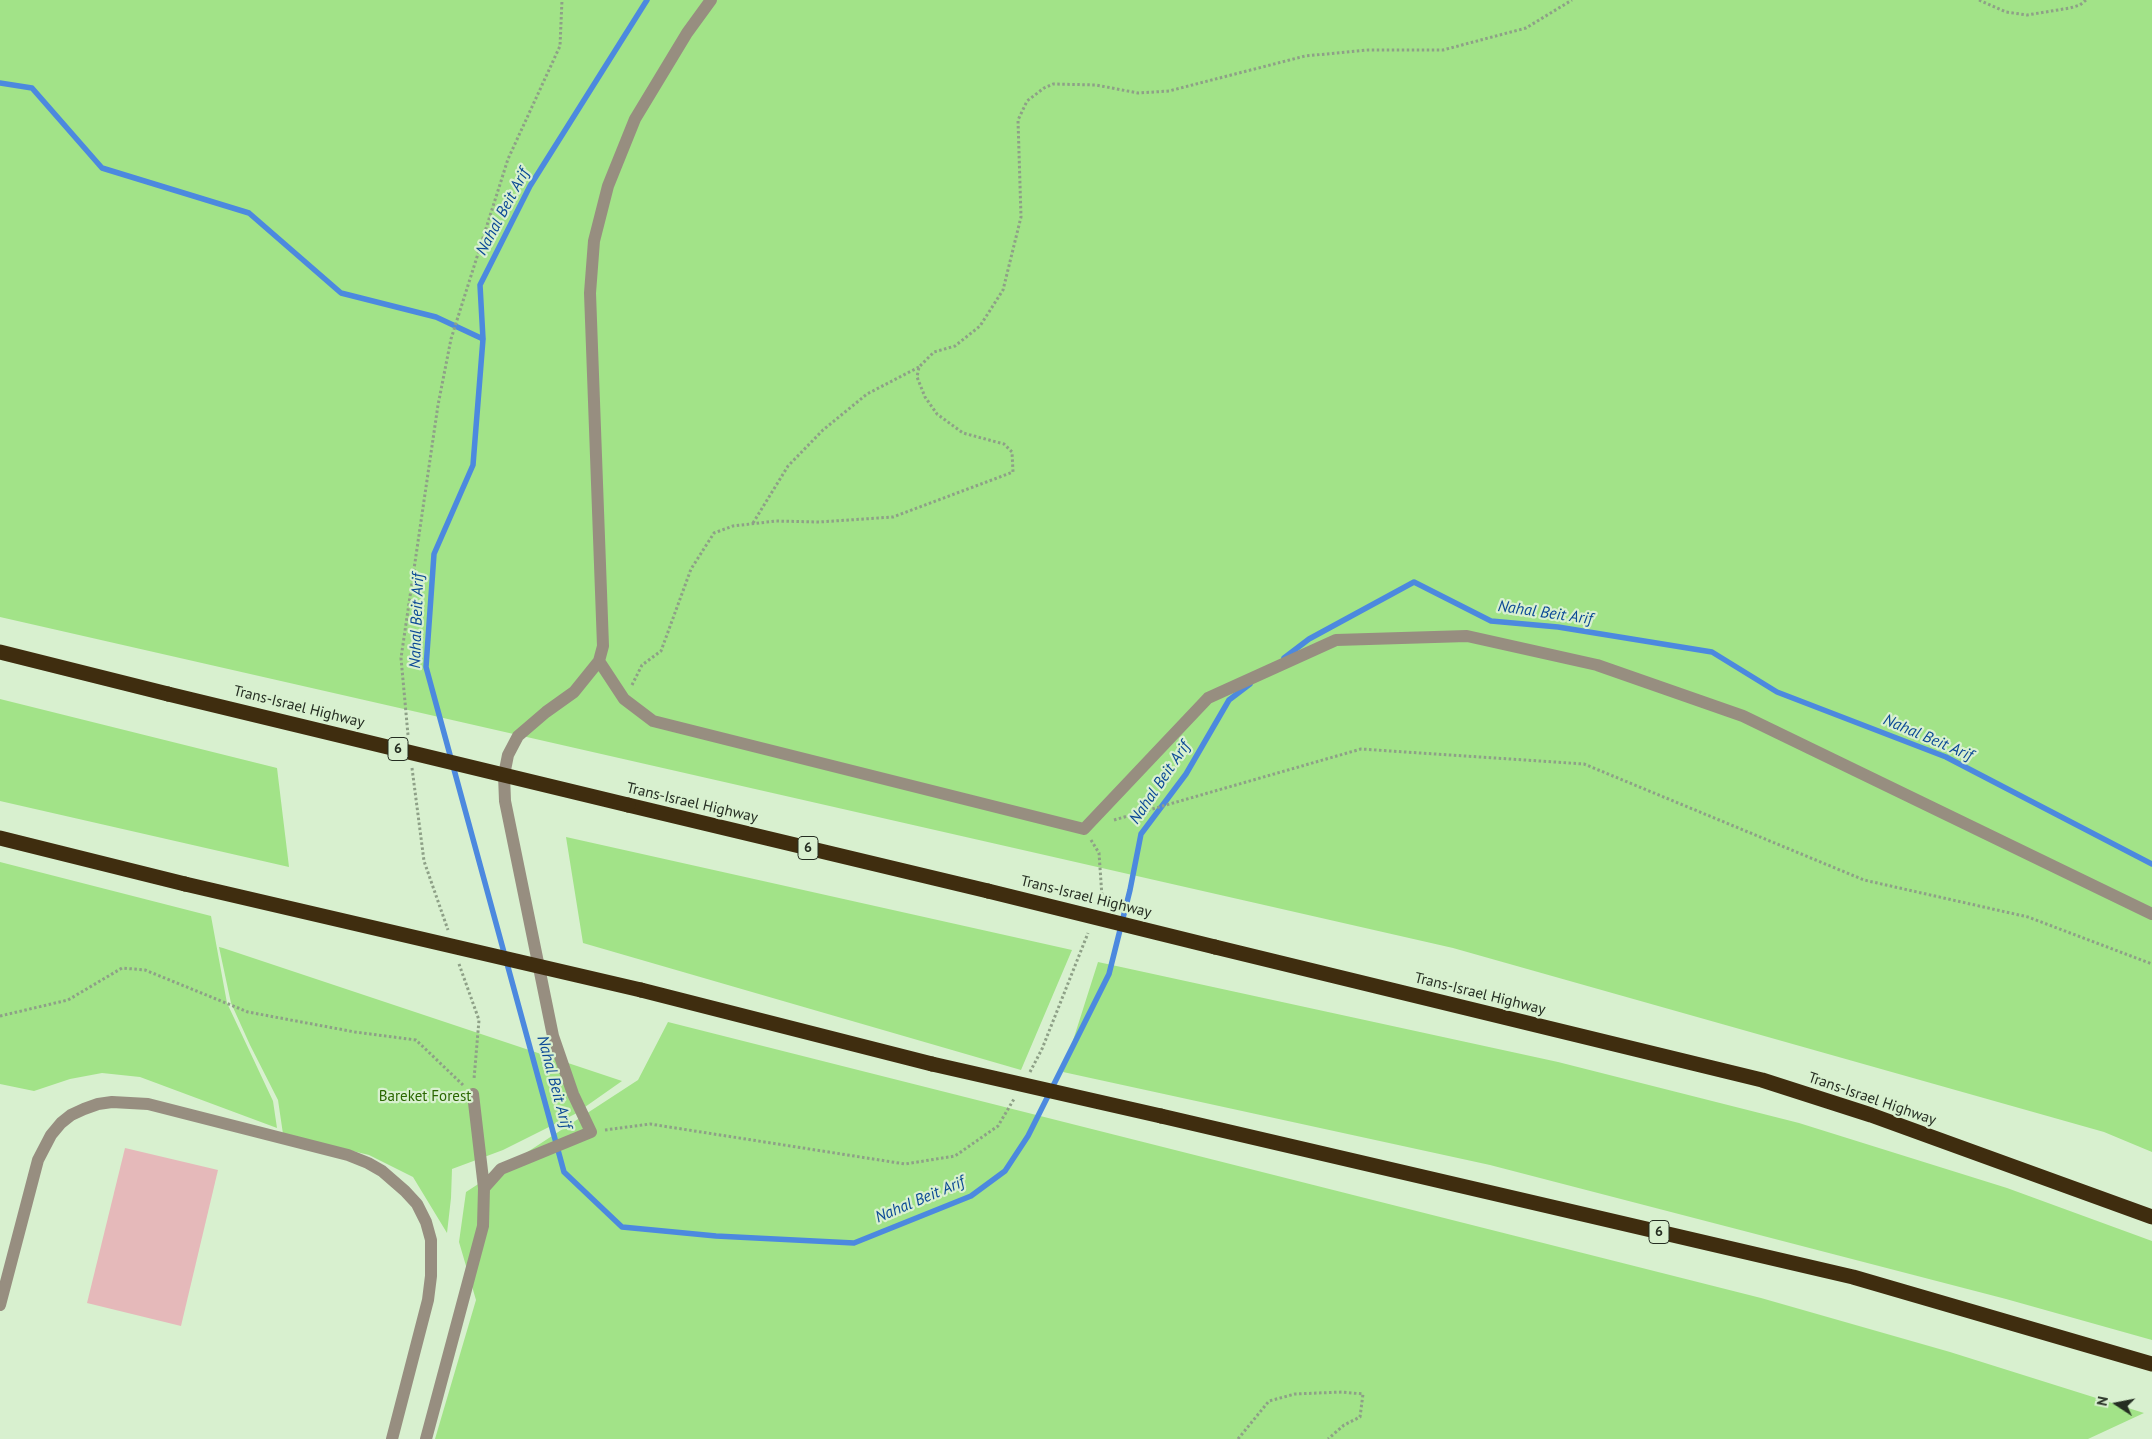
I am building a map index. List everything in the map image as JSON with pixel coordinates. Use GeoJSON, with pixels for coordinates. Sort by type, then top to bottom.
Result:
{"type":"FeatureCollection","features":[{"type":"Feature","properties":{"kind":"highway","name":"Trans-Israel Highway"},"geometry":{"type":"LineString","coordinates":[[0,652],[628,805],[988,890],[1762,1080],[1871,1116],[2152,1217]]}},
{"type":"Feature","properties":{"kind":"highway","name":"6"},"geometry":{"type":"LineString","coordinates":[[0,838],[185,884],[640,990],[932,1064],[1853,1276],[2152,1364]]}},
{"type":"Feature","properties":{"kind":"street"},"geometry":{"type":"LineString","coordinates":[[484,1188],[501,1168],[592,1132],[573,1094],[553,1036],[505,801],[504,775],[508,754],[518,736],[546,712],[574,692],[599,661],[603,646],[590,293],[594,242],[608,186],[635,119],[687,32],[711,0]]}},
{"type":"Feature","properties":{"kind":"street"},"geometry":{"type":"LineString","coordinates":[[599,661],[624,699],[653,720],[1084,829],[1208,698],[1336,640],[1467,636],[1597,665],[1743,716],[2152,914]]}},
{"type":"Feature","properties":{"kind":"street"},"geometry":{"type":"LineString","coordinates":[[426,1439],[483,1226],[484,1188],[473,1094]]}},
{"type":"Feature","properties":{"kind":"street"},"geometry":{"type":"LineString","coordinates":[[0,1305],[38,1160],[51,1135],[61,1123],[71,1115],[84,1109],[112,1102],[148,1104],[348,1155],[382,1171],[405,1191],[417,1204],[426,1222],[431,1240],[431,1276],[428,1300],[392,1439]]}},
{"type":"Feature","properties":{"kind":"path"},"geometry":{"type":"LineString","coordinates":[[408,740],[401,658],[438,405],[451,339],[508,159],[560,46],[562,0]]}},
{"type":"Feature","properties":{"kind":"path"},"geometry":{"type":"LineString","coordinates":[[753,524],[788,466],[823,430],[867,394],[919,367],[934,352],[955,346],[980,326],[1003,290],[1021,217],[1018,120],[1027,101],[1044,88],[1053,84],[1096,85],[1138,93],[1170,91],[1304,56],[1368,50],[1443,50],[1526,28],[1572,0]]}},
{"type":"Feature","properties":{"kind":"path"},"geometry":{"type":"LineString","coordinates":[[1979,0],[2006,12],[2027,16],[2070,8],[2080,5],[2086,0]]}},
{"type":"Feature","properties":{"kind":"path"},"geometry":{"type":"LineString","coordinates":[[624,699],[642,664],[661,651],[691,570],[714,533],[733,526],[776,521],[819,522],[893,517],[1013,472],[1012,452],[1004,444],[963,433],[937,414],[925,397],[917,377],[919,367]]}},
{"type":"Feature","properties":{"kind":"path"},"geometry":{"type":"LineString","coordinates":[[1113,820],[1361,749],[1584,764],[1864,880],[2028,917],[2152,964]]}},
{"type":"Feature","properties":{"kind":"path"},"geometry":{"type":"LineString","coordinates":[[411,758],[424,862],[450,936]]}},
{"type":"Feature","properties":{"kind":"path"},"geometry":{"type":"LineString","coordinates":[[456,955],[479,1020],[473,1094]]}},
{"type":"Feature","properties":{"kind":"path"},"geometry":{"type":"LineString","coordinates":[[0,1016],[68,1000],[122,968],[145,970],[248,1012],[355,1032],[416,1040],[473,1094]]}},
{"type":"Feature","properties":{"kind":"path"},"geometry":{"type":"LineString","coordinates":[[1238,1439],[1269,1401],[1295,1394],[1342,1392],[1363,1394],[1360,1417],[1344,1426],[1328,1439]]}},
{"type":"Feature","properties":{"kind":"green space"},"geometry":{"type":"Polygon","coordinates":[[[0,0],[2152,0],[2152,1152],[2104,1132],[1453,948],[0,617],[0,0]]]}},
{"type":"Feature","properties":{"kind":"green space"},"geometry":{"type":"Polygon","coordinates":[[[0,699],[277,768],[289,867],[0,801],[0,699]]]}},
{"type":"Feature","properties":{"kind":"green space"},"geometry":{"type":"Polygon","coordinates":[[[566,837],[1072,950],[1021,1070],[583,943],[566,837]]]}},
{"type":"Feature","properties":{"kind":"green space"},"geometry":{"type":"Polygon","coordinates":[[[0,862],[211,916],[227,1003],[273,1101],[277,1128],[140,1077],[102,1073],[70,1079],[34,1091],[0,1084],[0,862]]]}},
{"type":"Feature","properties":{"kind":"green space","name":"Bareket Forest"},"geometry":{"type":"Polygon","coordinates":[[[219,947],[622,1081],[575,1114],[503,1150],[452,1169],[447,1233],[413,1177],[369,1155],[283,1134],[278,1100],[231,1003],[219,947]]]}},
{"type":"Feature","properties":{"kind":"green space"},"geometry":{"type":"Polygon","coordinates":[[[1098,962],[1558,1062],[1799,1123],[2007,1188],[2152,1241],[2152,1340],[2006,1299],[1490,1165],[1063,1072],[1098,962]]]}},
{"type":"Feature","properties":{"kind":"green space"},"geometry":{"type":"Polygon","coordinates":[[[668,1022],[1761,1298],[1950,1352],[2144,1413],[2088,1439],[435,1439],[476,1300],[459,1242],[466,1192],[638,1080],[668,1022]]]}},
{"type":"Feature","properties":{"kind":"building"},"geometry":{"type":"Polygon","coordinates":[[[125,1148],[218,1170],[181,1326],[87,1303],[125,1148]]]}},
{"type":"Feature","properties":{"kind":"waterway","name":"Nahal Beit Arif"},"geometry":{"type":"LineString","coordinates":[[647,0],[530,186],[480,285],[483,339],[473,465],[434,554],[426,667],[564,1172],[622,1227],[716,1236],[854,1243],[971,1196],[1005,1171],[1028,1136],[1109,974],[1130,890],[1141,834],[1186,774],[1229,700],[1250,684]]}},
{"type":"Feature","properties":{"kind":"waterway"},"geometry":{"type":"LineString","coordinates":[[0,83],[32,88],[102,168],[249,213],[341,293],[436,317],[483,339]]}},
{"type":"Feature","properties":{"kind":"waterway","name":"Nahal Beit Arif"},"geometry":{"type":"LineString","coordinates":[[1284,658],[1309,639],[1414,582],[1491,621],[1558,627],[1712,652],[1777,692],[1946,757],[2152,864]]}}]}
